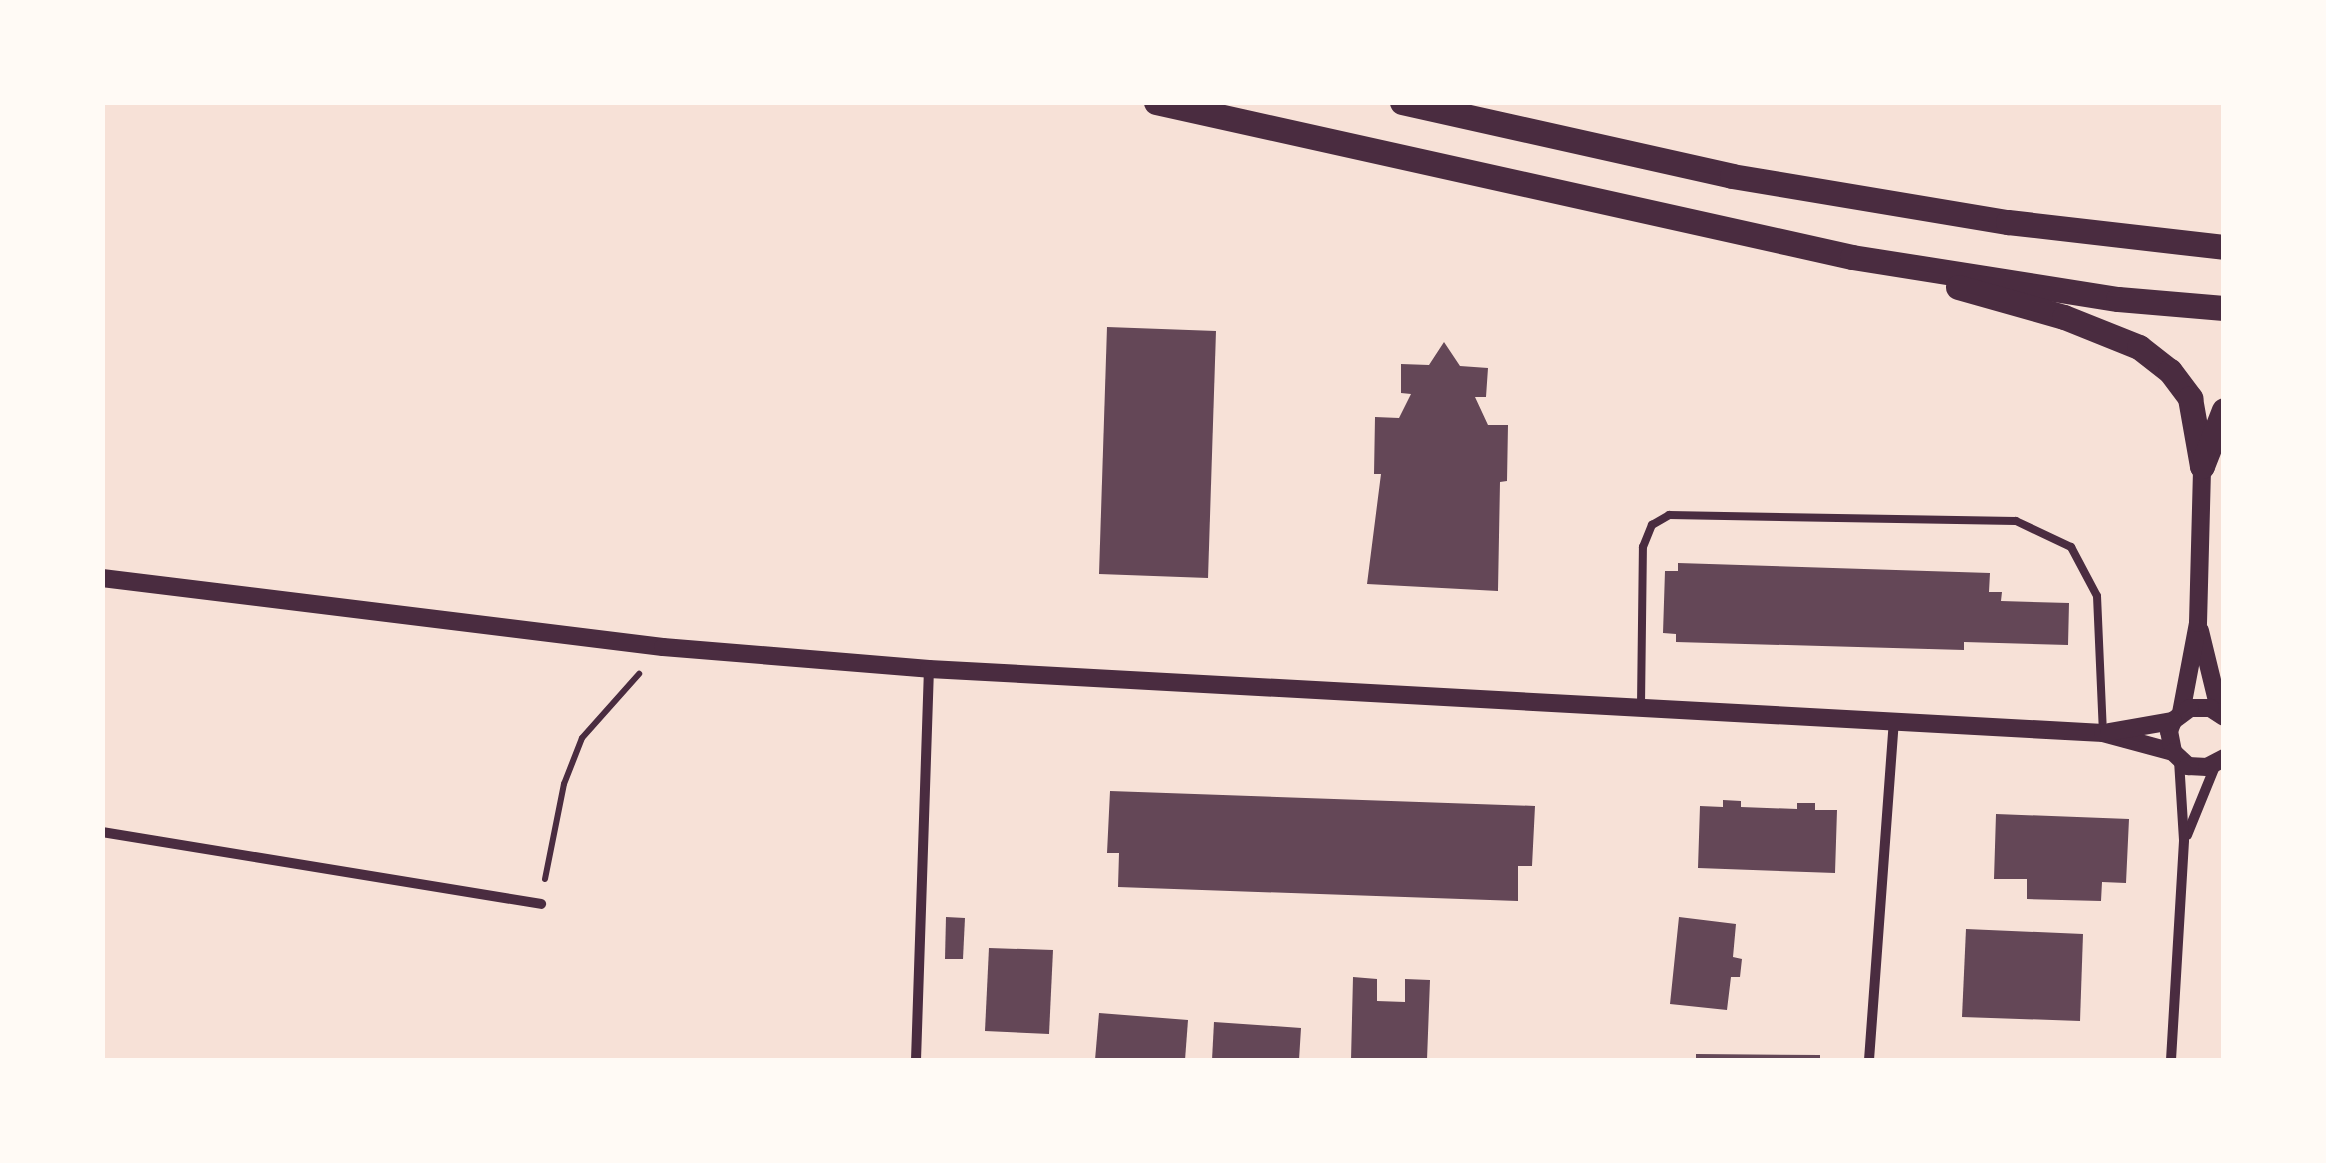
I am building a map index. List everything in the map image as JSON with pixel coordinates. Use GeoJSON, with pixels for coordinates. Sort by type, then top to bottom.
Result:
{"type":"FeatureCollection","features":[{"type":"Feature","properties":{"kind":"main road"},"geometry":{"type":"LineString","coordinates":[[1156,102],[1852,257],[2064,318],[2139,347],[2170,371],[2190,398],[2202,466]]}},
{"type":"Feature","properties":{"kind":"main road"},"geometry":{"type":"LineString","coordinates":[[1402,102],[1732,176],[2008,222],[2224,247]]}},
{"type":"Feature","properties":{"kind":"main road"},"geometry":{"type":"LineString","coordinates":[[1852,257],[2118,299],[2224,308]]}},
{"type":"Feature","properties":{"kind":"main road"},"geometry":{"type":"LineString","coordinates":[[2202,466],[2224,410]]}},
{"type":"Feature","properties":{"kind":"street"},"geometry":{"type":"LineString","coordinates":[[2171,1060],[2184,840],[2176,756],[2169,731],[2177,717],[2198,622],[2202,466]]}},
{"type":"Feature","properties":{"kind":"street"},"geometry":{"type":"LineString","coordinates":[[102,578],[663,647],[929,670],[1641,704],[2103,733],[2176,756],[2198,768],[2220,761]]}},
{"type":"Feature","properties":{"kind":"street"},"geometry":{"type":"LineString","coordinates":[[2198,622],[2222,715]]}},
{"type":"Feature","properties":{"kind":"street"},"geometry":{"type":"LineString","coordinates":[[916,1060],[929,670]]}},
{"type":"Feature","properties":{"kind":"street"},"geometry":{"type":"LineString","coordinates":[[2103,733],[2177,717],[2200,706],[2222,715]]}},
{"type":"Feature","properties":{"kind":"street"},"geometry":{"type":"LineString","coordinates":[[1868,1060],[1894,721]]}},
{"type":"Feature","properties":{"kind":"street"},"geometry":{"type":"LineString","coordinates":[[2184,840],[2220,761]]}},
{"type":"Feature","properties":{"kind":"street"},"geometry":{"type":"LineString","coordinates":[[102,832],[541,904]]}},
{"type":"Feature","properties":{"kind":"lane"},"geometry":{"type":"LineString","coordinates":[[1641,704],[1643,547],[1652,525],[1670,515],[2016,520],[2071,548],[2097,596],[2103,733]]}},
{"type":"Feature","properties":{"kind":"path"},"geometry":{"type":"LineString","coordinates":[[541,904],[564,784],[582,738],[663,647]]}},
{"type":"Feature","properties":{"kind":"building"},"geometry":{"type":"Polygon","coordinates":[[[1107,327],[1216,331],[1208,578],[1099,574],[1107,327]]]}},
{"type":"Feature","properties":{"kind":"building"},"geometry":{"type":"Polygon","coordinates":[[[1444,342],[1460,366],[1488,368],[1486,397],[1475,397],[1488,425],[1508,425],[1507,481],[1500,482],[1498,591],[1367,584],[1381,474],[1374,474],[1375,417],[1399,418],[1411,394],[1401,393],[1401,364],[1429,365],[1444,342]]]}},
{"type":"Feature","properties":{"kind":"building"},"geometry":{"type":"Polygon","coordinates":[[[1678,563],[1990,573],[1989,592],[2002,592],[2001,601],[2069,603],[2068,645],[1964,642],[1964,650],[1676,642],[1676,634],[1663,633],[1665,571],[1678,571],[1678,563]]]}},
{"type":"Feature","properties":{"kind":"building"},"geometry":{"type":"Polygon","coordinates":[[[1110,791],[1535,806],[1532,866],[1518,866],[1518,901],[1118,887],[1119,853],[1107,853],[1110,791]]]}},
{"type":"Feature","properties":{"kind":"building"},"geometry":{"type":"Polygon","coordinates":[[[1723,800],[1741,801],[1741,807],[1797,809],[1797,803],[1815,803],[1815,810],[1837,810],[1835,873],[1698,868],[1700,806],[1723,807],[1723,800]]]}},
{"type":"Feature","properties":{"kind":"building"},"geometry":{"type":"Polygon","coordinates":[[[1996,814],[2129,819],[2126,883],[2102,882],[2101,901],[2027,899],[2027,879],[1994,879],[1996,814]]]}},
{"type":"Feature","properties":{"kind":"building"},"geometry":{"type":"Polygon","coordinates":[[[946,917],[965,918],[963,959],[945,959],[946,917]]]}},
{"type":"Feature","properties":{"kind":"building"},"geometry":{"type":"Polygon","coordinates":[[[1679,917],[1736,924],[1733,957],[1742,959],[1740,977],[1731,977],[1727,1010],[1670,1004],[1679,917]]]}},
{"type":"Feature","properties":{"kind":"building"},"geometry":{"type":"Polygon","coordinates":[[[1966,929],[2083,934],[2080,1021],[1962,1017],[1966,929]]]}},
{"type":"Feature","properties":{"kind":"building"},"geometry":{"type":"Polygon","coordinates":[[[989,948],[1053,950],[1049,1034],[985,1031],[989,948]]]}},
{"type":"Feature","properties":{"kind":"building"},"geometry":{"type":"Polygon","coordinates":[[[1353,977],[1377,979],[1377,1001],[1405,1002],[1405,979],[1430,980],[1427,1060],[1351,1060],[1353,977]]]}},
{"type":"Feature","properties":{"kind":"building"},"geometry":{"type":"Polygon","coordinates":[[[1099,1013],[1188,1020],[1185,1060],[1095,1060],[1099,1013]]]}},
{"type":"Feature","properties":{"kind":"building"},"geometry":{"type":"Polygon","coordinates":[[[1214,1022],[1301,1028],[1299,1060],[1212,1060],[1214,1022]]]}},
{"type":"Feature","properties":{"kind":"building"},"geometry":{"type":"Polygon","coordinates":[[[1696,1054],[1820,1055],[1820,1060],[1696,1060],[1696,1054]]]}}]}
